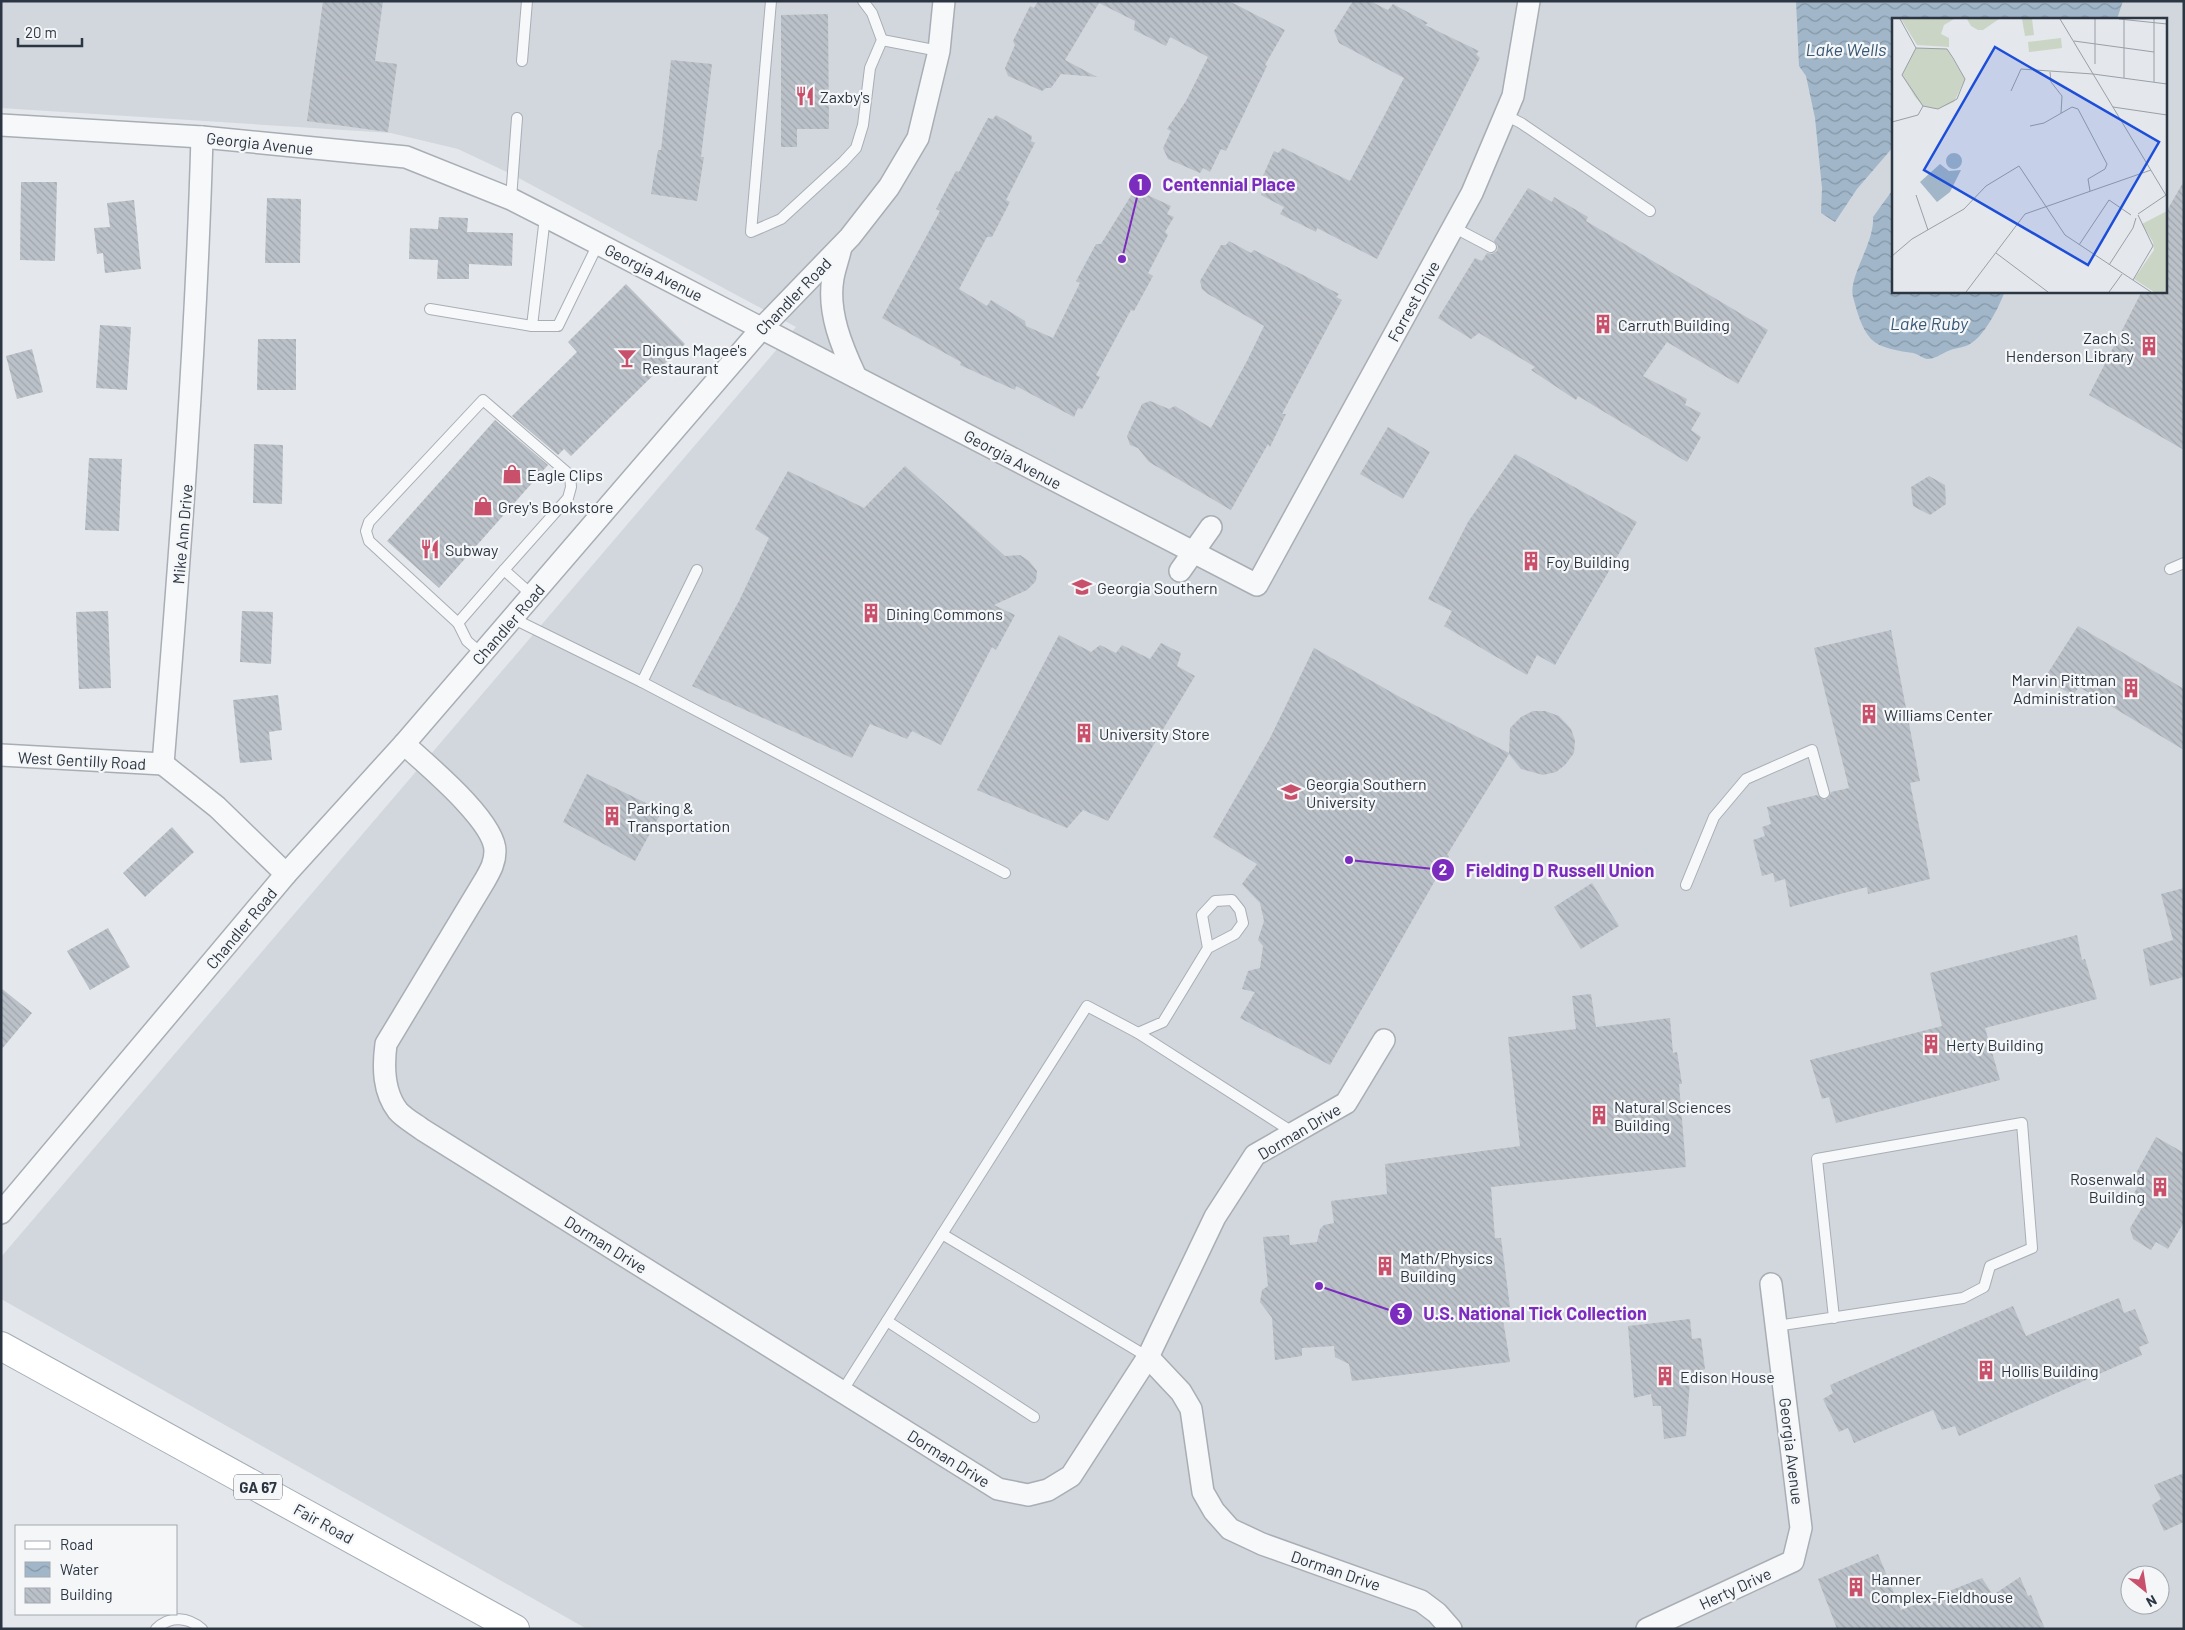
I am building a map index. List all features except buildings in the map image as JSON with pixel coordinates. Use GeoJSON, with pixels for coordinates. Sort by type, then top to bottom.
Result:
{"type":"FeatureCollection","features":[{"type":"Feature","properties":{"kind":"main road","name":"Fair Road"},"geometry":{"type":"LineString","coordinates":[[1,1346],[515,1629]]}},
{"type":"Feature","properties":{"kind":"street","name":"Chandler Road"},"geometry":{"type":"LineString","coordinates":[[1,1212],[286,874],[404,744],[762,328],[842,245],[889,187],[918,138],[939,50],[944,1]]}},
{"type":"Feature","properties":{"kind":"street","name":"Forrest Drive"},"geometry":{"type":"LineString","coordinates":[[1257,586],[1472,193],[1513,96],[1529,1]]}},
{"type":"Feature","properties":{"kind":"street","name":"Georgia Avenue"},"geometry":{"type":"LineString","coordinates":[[1,125],[202,137],[406,157],[511,199],[1257,586]]}},
{"type":"Feature","properties":{"kind":"street","name":"Mike Ann Drive"},"geometry":{"type":"LineString","coordinates":[[163,764],[187,474],[197,301],[202,137]]}},
{"type":"Feature","properties":{"kind":"street"},"geometry":{"type":"LineString","coordinates":[[842,245],[833,279],[832,301],[842,346],[856,377]]}},
{"type":"Feature","properties":{"kind":"street"},"geometry":{"type":"LineString","coordinates":[[1180,571],[1211,527]]}},
{"type":"Feature","properties":{"kind":"street","name":"Dorman Drive"},"geometry":{"type":"LineString","coordinates":[[404,744],[473,810],[489,832],[495,849],[494,862],[485,880],[386,1044],[383,1066],[385,1084],[398,1111],[423,1130],[843,1390],[998,1489],[1028,1495],[1048,1490],[1072,1476],[1148,1357],[1220,1209],[1255,1155],[1346,1103],[1384,1040]]}},
{"type":"Feature","properties":{"kind":"street","name":"West Gentilly Road"},"geometry":{"type":"LineString","coordinates":[[1,755],[163,764]]}},
{"type":"Feature","properties":{"kind":"street"},"geometry":{"type":"LineString","coordinates":[[163,764],[216,807],[286,874]]}},
{"type":"Feature","properties":{"kind":"street","name":"Georgia Avenue"},"geometry":{"type":"LineString","coordinates":[[1772,1284],[1801,1528]]}},
{"type":"Feature","properties":{"kind":"street","name":"Dorman Drive"},"geometry":{"type":"LineString","coordinates":[[1148,1357],[1181,1392],[1191,1409],[1203,1492],[1214,1511],[1230,1529],[1262,1544],[1421,1601],[1437,1613],[1451,1629]]}},
{"type":"Feature","properties":{"kind":"street","name":"Herty Drive"},"geometry":{"type":"LineString","coordinates":[[1646,1629],[1793,1561],[1801,1528]]}},
{"type":"Feature","properties":{"kind":"lane"},"geometry":{"type":"LineString","coordinates":[[522,61],[527,1]]}},
{"type":"Feature","properties":{"kind":"lane"},"geometry":{"type":"LineString","coordinates":[[770,1],[752,232],[781,219],[856,148],[863,125],[870,68],[882,40],[872,13],[863,1]]}},
{"type":"Feature","properties":{"kind":"lane"},"geometry":{"type":"LineString","coordinates":[[882,40],[939,50]]}},
{"type":"Feature","properties":{"kind":"lane"},"geometry":{"type":"LineString","coordinates":[[1505,115],[1521,123],[1650,211]]}},
{"type":"Feature","properties":{"kind":"lane"},"geometry":{"type":"LineString","coordinates":[[511,199],[518,118]]}},
{"type":"Feature","properties":{"kind":"lane"},"geometry":{"type":"LineString","coordinates":[[532,326],[544,217]]}},
{"type":"Feature","properties":{"kind":"lane"},"geometry":{"type":"LineString","coordinates":[[1453,228],[1491,247]]}},
{"type":"Feature","properties":{"kind":"lane"},"geometry":{"type":"LineString","coordinates":[[430,309],[532,326],[558,326],[598,244]]}},
{"type":"Feature","properties":{"kind":"lane"},"geometry":{"type":"LineString","coordinates":[[458,622],[568,498],[571,488],[570,475],[483,400],[369,522],[366,531],[369,540],[458,622],[467,641],[482,654]]}},
{"type":"Feature","properties":{"kind":"lane"},"geometry":{"type":"LineString","coordinates":[[2170,569],[2184,563]]}},
{"type":"Feature","properties":{"kind":"lane"},"geometry":{"type":"LineString","coordinates":[[504,570],[532,595]]}},
{"type":"Feature","properties":{"kind":"lane"},"geometry":{"type":"LineString","coordinates":[[642,682],[697,570]]}},
{"type":"Feature","properties":{"kind":"lane"},"geometry":{"type":"LineString","coordinates":[[512,618],[642,682],[1005,873]]}},
{"type":"Feature","properties":{"kind":"lane"},"geometry":{"type":"LineString","coordinates":[[1686,885],[1714,817],[1746,779],[1812,750],[1824,794]]}},
{"type":"Feature","properties":{"kind":"lane"},"geometry":{"type":"LineString","coordinates":[[1138,1033],[1164,1022],[1208,948],[1235,934],[1243,923],[1240,910],[1232,900],[1215,901],[1202,915],[1208,948]]}},
{"type":"Feature","properties":{"kind":"lane"},"geometry":{"type":"LineString","coordinates":[[843,1390],[1086,1006],[1138,1033],[1294,1133]]}},
{"type":"Feature","properties":{"kind":"lane"},"geometry":{"type":"LineString","coordinates":[[1776,1326],[1834,1318],[1963,1298],[1984,1287],[1990,1266],[2032,1248],[2022,1123],[1817,1159],[1834,1318]]}},
{"type":"Feature","properties":{"kind":"lane"},"geometry":{"type":"LineString","coordinates":[[942,1234],[1148,1357]]}},
{"type":"Feature","properties":{"kind":"lane"},"geometry":{"type":"LineString","coordinates":[[887,1321],[1034,1417]]}},
{"type":"Feature","properties":{"kind":"lane"},"geometry":{"type":"LineString","coordinates":[[156,1629],[165,1622],[180,1619],[188,1620],[202,1629]]}},
{"type":"Feature","properties":{"kind":"shaded area","name":"Georgia Southern University"},"geometry":{"type":"Polygon","coordinates":[[[1,1],[2184,1],[2184,1629],[587,1629],[1,1299],[1,1257],[796,327],[513,175],[458,149],[391,133],[1,108],[1,1]]]}},
{"type":"Feature","properties":{"kind":"water","name":"Lake Wells"},"geometry":{"type":"Polygon","coordinates":[[[1796,1],[2123,1],[2117,18],[1892,18],[1892,148],[1857,189],[1835,222],[1821,213],[1822,188],[1815,118],[1806,76],[1799,66],[1796,1]]]}},
{"type":"Feature","properties":{"kind":"water","name":"Lake Ruby"},"geometry":{"type":"Polygon","coordinates":[[[1892,191],[1892,292],[2005,292],[1995,314],[1972,343],[1927,359],[1913,353],[1891,349],[1871,339],[1862,325],[1858,314],[1853,297],[1853,289],[1854,279],[1870,238],[1873,217],[1892,191]]]}},
{"type":"Feature","properties":{"kind":"place","name":"Zaxby's"},"geometry":{"type":"Point","coordinates":[805,96]}},
{"type":"Feature","properties":{"kind":"place","name":"Centennial Place"},"geometry":{"type":"Point","coordinates":[1122,259]}},
{"type":"Feature","properties":{"kind":"place","name":"Carruth Building"},"geometry":{"type":"Point","coordinates":[1603,324]}},
{"type":"Feature","properties":{"kind":"place","name":"Zach S. Henderson Library"},"geometry":{"type":"Point","coordinates":[2149,346]}},
{"type":"Feature","properties":{"kind":"place","name":"Dingus Magee's Restaurant"},"geometry":{"type":"Point","coordinates":[627,358]}},
{"type":"Feature","properties":{"kind":"place","name":"Eagle Clips"},"geometry":{"type":"Point","coordinates":[512,474]}},
{"type":"Feature","properties":{"kind":"place","name":"Grey's Bookstore"},"geometry":{"type":"Point","coordinates":[483,506]}},
{"type":"Feature","properties":{"kind":"place","name":"Subway"},"geometry":{"type":"Point","coordinates":[430,549]}},
{"type":"Feature","properties":{"kind":"place","name":"Foy Building"},"geometry":{"type":"Point","coordinates":[1531,561]}},
{"type":"Feature","properties":{"kind":"place","name":"Georgia Southern"},"geometry":{"type":"Point","coordinates":[1082,587]}},
{"type":"Feature","properties":{"kind":"place","name":"Dining Commons"},"geometry":{"type":"Point","coordinates":[871,613]}},
{"type":"Feature","properties":{"kind":"place","name":"Marvin Pittman Administration"},"geometry":{"type":"Point","coordinates":[2131,688]}},
{"type":"Feature","properties":{"kind":"place","name":"Williams Center"},"geometry":{"type":"Point","coordinates":[1869,714]}},
{"type":"Feature","properties":{"kind":"place","name":"University Store"},"geometry":{"type":"Point","coordinates":[1084,733]}},
{"type":"Feature","properties":{"kind":"place","name":"Georgia Southern University"},"geometry":{"type":"Point","coordinates":[1291,792]}},
{"type":"Feature","properties":{"kind":"place","name":"Parking & Transportation"},"geometry":{"type":"Point","coordinates":[612,816]}},
{"type":"Feature","properties":{"kind":"place","name":"Fielding D Russell Union"},"geometry":{"type":"Point","coordinates":[1349,860]}},
{"type":"Feature","properties":{"kind":"place","name":"Herty Building"},"geometry":{"type":"Point","coordinates":[1931,1044]}},
{"type":"Feature","properties":{"kind":"place","name":"Natural Sciences Building"},"geometry":{"type":"Point","coordinates":[1599,1115]}},
{"type":"Feature","properties":{"kind":"place","name":"Rosenwald Building"},"geometry":{"type":"Point","coordinates":[2160,1187]}},
{"type":"Feature","properties":{"kind":"place","name":"Math/Physics Building"},"geometry":{"type":"Point","coordinates":[1385,1266]}},
{"type":"Feature","properties":{"kind":"place","name":"U.S. National Tick Collection"},"geometry":{"type":"Point","coordinates":[1319,1286]}},
{"type":"Feature","properties":{"kind":"place","name":"Hollis Building"},"geometry":{"type":"Point","coordinates":[1986,1370]}},
{"type":"Feature","properties":{"kind":"place","name":"Edison House"},"geometry":{"type":"Point","coordinates":[1665,1376]}},
{"type":"Feature","properties":{"kind":"place","name":"Hanner Complex-Fieldhouse"},"geometry":{"type":"Point","coordinates":[1856,1587]}}]}
